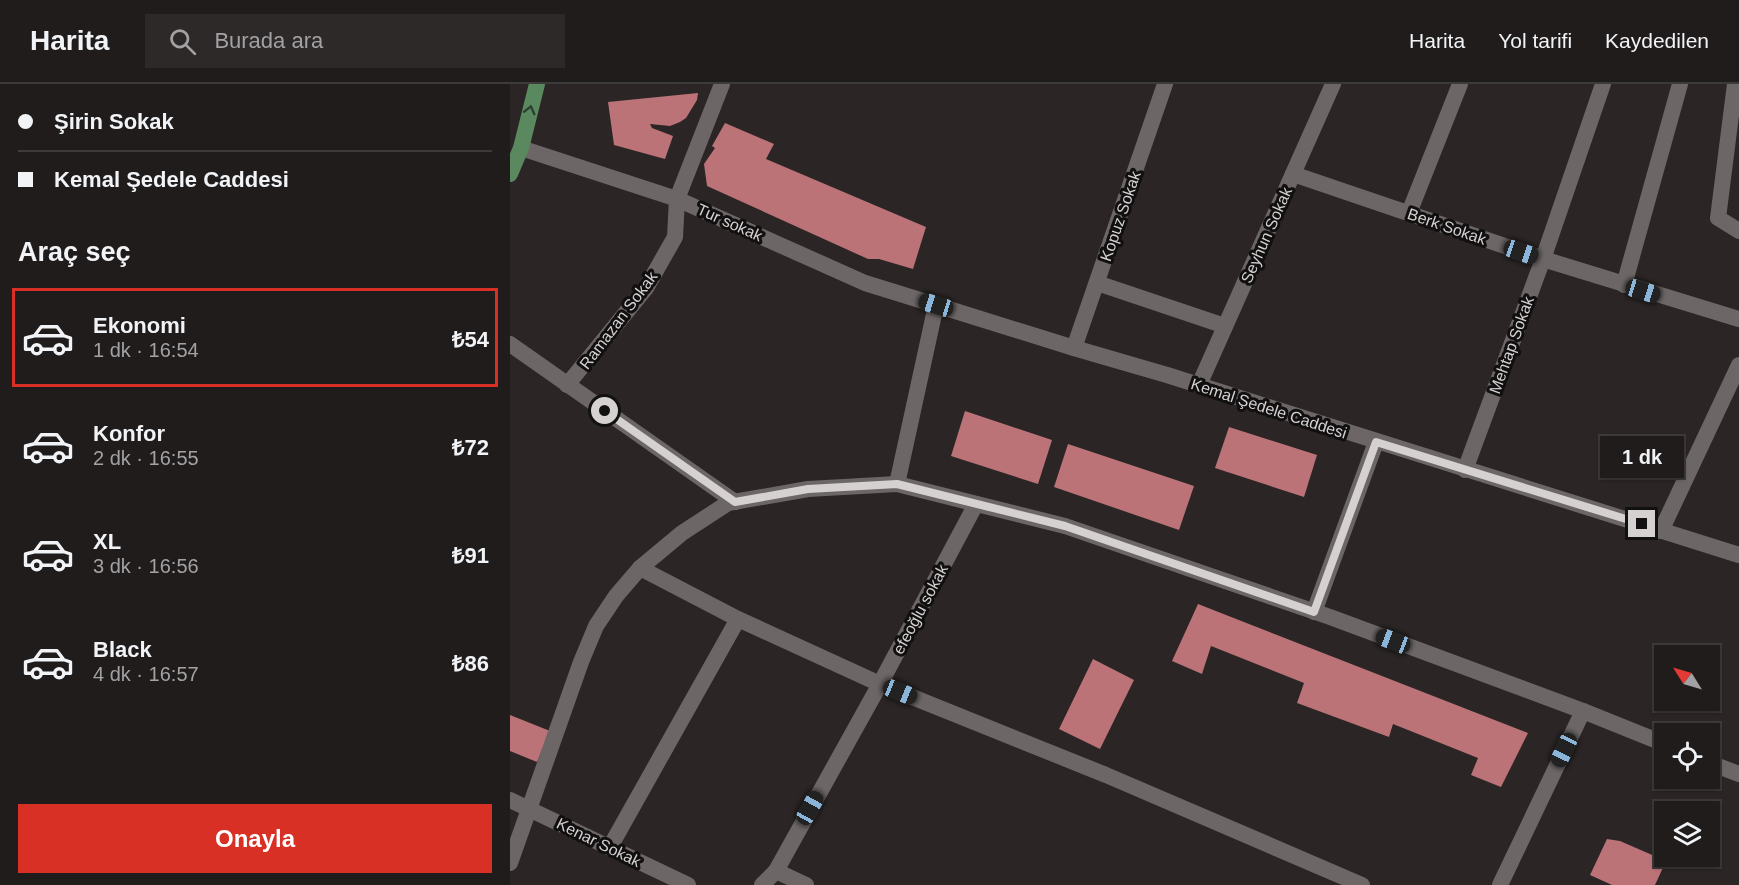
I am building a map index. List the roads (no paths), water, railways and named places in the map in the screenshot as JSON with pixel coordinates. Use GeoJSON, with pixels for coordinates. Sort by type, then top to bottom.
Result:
{"type":"FeatureCollection","features":[{"type":"Feature","properties":{"kind":"main road"},"geometry":{"type":"LineString","coordinates":[[510,174],[516,147],[537,84]]}},
{"type":"Feature","properties":{"kind":"street","name":"Ramazan Sokak"},"geometry":{"type":"LineString","coordinates":[[567,385],[646,288],[675,237],[677,199],[722,84]]}},
{"type":"Feature","properties":{"kind":"street","name":"Kopuz Sokak"},"geometry":{"type":"LineString","coordinates":[[1074,348],[1165,84]]}},
{"type":"Feature","properties":{"kind":"street","name":"Seyhun Sokak"},"geometry":{"type":"LineString","coordinates":[[1199,385],[1333,84]]}},
{"type":"Feature","properties":{"kind":"street"},"geometry":{"type":"LineString","coordinates":[[1409,213],[1460,84]]}},
{"type":"Feature","properties":{"kind":"street","name":"Mehtap Sokak"},"geometry":{"type":"LineString","coordinates":[[1465,470],[1543,259],[1604,84]]}},
{"type":"Feature","properties":{"kind":"street"},"geometry":{"type":"LineString","coordinates":[[1623,285],[1680,84]]}},
{"type":"Feature","properties":{"kind":"street"},"geometry":{"type":"LineString","coordinates":[[1735,84],[1718,218],[1739,231]]}},
{"type":"Feature","properties":{"kind":"street","name":"Tur sokak"},"geometry":{"type":"LineString","coordinates":[[516,147],[677,199],[865,283],[936,305]]}},
{"type":"Feature","properties":{"kind":"street","name":"Berk Sokak"},"geometry":{"type":"LineString","coordinates":[[1293,174],[1543,259],[1739,320]]}},
{"type":"Feature","properties":{"kind":"street"},"geometry":{"type":"LineString","coordinates":[[1096,283],[1226,326]]}},
{"type":"Feature","properties":{"kind":"street"},"geometry":{"type":"LineString","coordinates":[[897,484],[936,305]]}},
{"type":"Feature","properties":{"kind":"street","name":"Kemal Şedele Caddesi"},"geometry":{"type":"LineString","coordinates":[[936,305],[1739,555]]}},
{"type":"Feature","properties":{"kind":"street"},"geometry":{"type":"LineString","coordinates":[[510,344],[735,502]]}},
{"type":"Feature","properties":{"kind":"street"},"geometry":{"type":"LineString","coordinates":[[1661,531],[1739,365]]}},
{"type":"Feature","properties":{"kind":"street"},"geometry":{"type":"LineString","coordinates":[[1314,612],[1376,442]]}},
{"type":"Feature","properties":{"kind":"street"},"geometry":{"type":"LineString","coordinates":[[510,863],[531,809],[581,662],[596,626],[616,596],[640,568],[682,533],[728,503],[808,489],[897,484],[1065,526],[1314,612],[1583,711],[1654,740]]}},
{"type":"Feature","properties":{"kind":"street","name":"efeoğlu sokak"},"geometry":{"type":"LineString","coordinates":[[776,870],[880,684],[976,504]]}},
{"type":"Feature","properties":{"kind":"street"},"geometry":{"type":"LineString","coordinates":[[640,568],[738,619],[880,684],[1106,775],[1362,885]]}},
{"type":"Feature","properties":{"kind":"street"},"geometry":{"type":"LineString","coordinates":[[610,847],[738,619]]}},
{"type":"Feature","properties":{"kind":"street"},"geometry":{"type":"LineString","coordinates":[[1500,885],[1583,711]]}},
{"type":"Feature","properties":{"kind":"street"},"geometry":{"type":"LineString","coordinates":[[1720,767],[1739,774]]}},
{"type":"Feature","properties":{"kind":"street","name":"Kenar Sokak"},"geometry":{"type":"LineString","coordinates":[[510,800],[688,885]]}},
{"type":"Feature","properties":{"kind":"street"},"geometry":{"type":"LineString","coordinates":[[762,885],[776,870],[806,885]]}}]}
